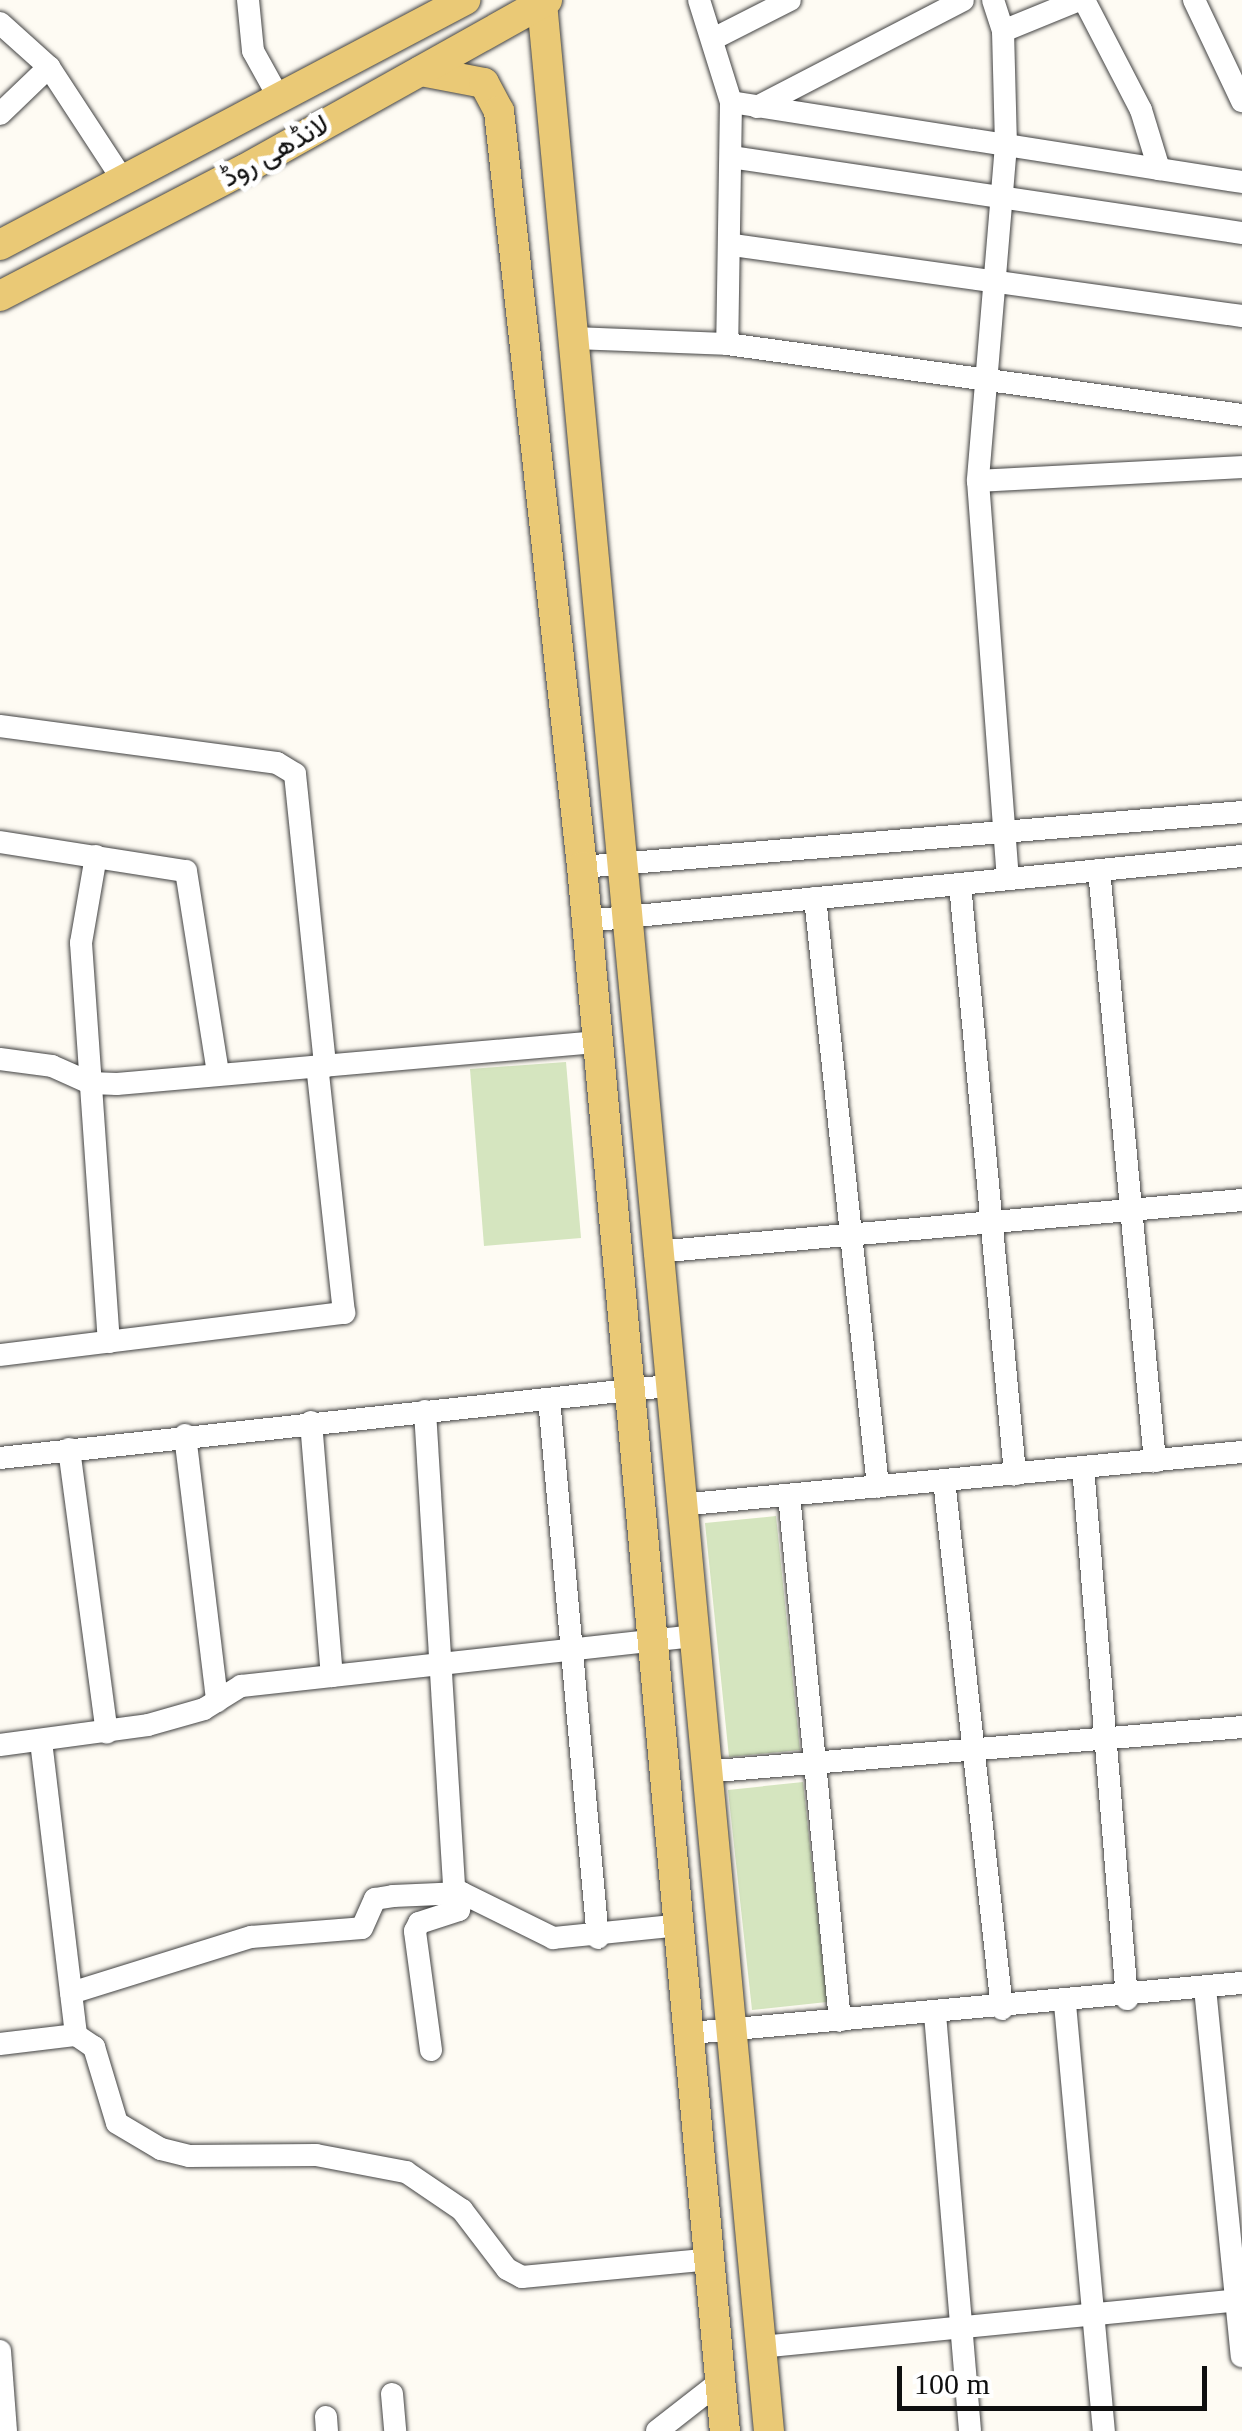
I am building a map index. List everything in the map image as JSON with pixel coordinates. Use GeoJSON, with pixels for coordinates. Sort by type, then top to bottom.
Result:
{"type":"FeatureCollection","features":[{"type":"Feature","properties":{"kind":"main road","name":"لانڈھی روڈ"},"geometry":{"type":"LineString","coordinates":[[0,245],[465,0]]}},
{"type":"Feature","properties":{"kind":"main road","name":"لانڈھی روڈ"},"geometry":{"type":"LineString","coordinates":[[0,296],[545,1]]}},
{"type":"Feature","properties":{"kind":"main road"},"geometry":{"type":"LineString","coordinates":[[545,1],[622,918],[768,2431]]}},
{"type":"Feature","properties":{"kind":"main road"},"geometry":{"type":"LineString","coordinates":[[421,71],[484,84],[499,112],[582,866],[692,2033],[725,2431]]}},
{"type":"Feature","properties":{"kind":"street"},"geometry":{"type":"LineString","coordinates":[[248,0],[254,51],[279,98]]}},
{"type":"Feature","properties":{"kind":"street"},"geometry":{"type":"LineString","coordinates":[[699,0],[715,38],[730,102],[733,245],[727,344]]}},
{"type":"Feature","properties":{"kind":"street"},"geometry":{"type":"LineString","coordinates":[[715,38],[790,0]]}},
{"type":"Feature","properties":{"kind":"street"},"geometry":{"type":"LineString","coordinates":[[757,107],[963,0]]}},
{"type":"Feature","properties":{"kind":"street"},"geometry":{"type":"LineString","coordinates":[[993,0],[1003,31],[1006,145],[978,481],[1008,879]]}},
{"type":"Feature","properties":{"kind":"street"},"geometry":{"type":"LineString","coordinates":[[1003,31],[1081,0],[1141,110],[1159,169]]}},
{"type":"Feature","properties":{"kind":"street"},"geometry":{"type":"LineString","coordinates":[[1194,0],[1242,101]]}},
{"type":"Feature","properties":{"kind":"street"},"geometry":{"type":"LineString","coordinates":[[0,23],[49,67],[123,180]]}},
{"type":"Feature","properties":{"kind":"street"},"geometry":{"type":"LineString","coordinates":[[0,114],[49,67]]}},
{"type":"Feature","properties":{"kind":"street"},"geometry":{"type":"LineString","coordinates":[[730,102],[1242,182]]}},
{"type":"Feature","properties":{"kind":"street"},"geometry":{"type":"LineString","coordinates":[[732,156],[1242,233]]}},
{"type":"Feature","properties":{"kind":"street"},"geometry":{"type":"LineString","coordinates":[[733,245],[1242,316]]}},
{"type":"Feature","properties":{"kind":"street"},"geometry":{"type":"LineString","coordinates":[[572,338],[727,344],[985,384],[1242,416]]}},
{"type":"Feature","properties":{"kind":"street"},"geometry":{"type":"LineString","coordinates":[[978,481],[1242,467]]}},
{"type":"Feature","properties":{"kind":"street"},"geometry":{"type":"LineString","coordinates":[[0,726],[277,763],[295,774],[344,1313],[0,1355]]}},
{"type":"Feature","properties":{"kind":"street"},"geometry":{"type":"LineString","coordinates":[[582,866],[1242,812]]}},
{"type":"Feature","properties":{"kind":"street"},"geometry":{"type":"LineString","coordinates":[[0,842],[186,871],[218,1074]]}},
{"type":"Feature","properties":{"kind":"street"},"geometry":{"type":"LineString","coordinates":[[96,856],[81,943],[109,1342]]}},
{"type":"Feature","properties":{"kind":"street"},"geometry":{"type":"LineString","coordinates":[[586,920],[1100,870],[1241,863]]}},
{"type":"Feature","properties":{"kind":"street"},"geometry":{"type":"LineString","coordinates":[[1100,870],[1155,1460]]}},
{"type":"Feature","properties":{"kind":"street"},"geometry":{"type":"LineString","coordinates":[[960,884],[1015,1474]]}},
{"type":"Feature","properties":{"kind":"street"},"geometry":{"type":"LineString","coordinates":[[815,898],[878,1486]]}},
{"type":"Feature","properties":{"kind":"street"},"geometry":{"type":"LineString","coordinates":[[0,1060],[52,1066],[90,1083],[598,1042]]}},
{"type":"Feature","properties":{"kind":"street"},"geometry":{"type":"LineString","coordinates":[[655,1252],[1242,1200]]}},
{"type":"Feature","properties":{"kind":"street"},"geometry":{"type":"LineString","coordinates":[[0,1458],[667,1386]]}},
{"type":"Feature","properties":{"kind":"street"},"geometry":{"type":"LineString","coordinates":[[548,1398],[598,1938]]}},
{"type":"Feature","properties":{"kind":"street"},"geometry":{"type":"LineString","coordinates":[[425,1411],[459,1910],[419,1923],[415,1931],[430,2050]]}},
{"type":"Feature","properties":{"kind":"street"},"geometry":{"type":"LineString","coordinates":[[310,1422],[332,1676]]}},
{"type":"Feature","properties":{"kind":"street"},"geometry":{"type":"LineString","coordinates":[[186,1435],[217,1701]]}},
{"type":"Feature","properties":{"kind":"street"},"geometry":{"type":"LineString","coordinates":[[69,1449],[107,1732]]}},
{"type":"Feature","properties":{"kind":"street"},"geometry":{"type":"LineString","coordinates":[[679,1505],[1242,1452]]}},
{"type":"Feature","properties":{"kind":"street"},"geometry":{"type":"LineString","coordinates":[[1083,1467],[1127,1999]]}},
{"type":"Feature","properties":{"kind":"street"},"geometry":{"type":"LineString","coordinates":[[944,1480],[1002,2008]]}},
{"type":"Feature","properties":{"kind":"street"},"geometry":{"type":"LineString","coordinates":[[789,1495],[840,2021]]}},
{"type":"Feature","properties":{"kind":"street"},"geometry":{"type":"LineString","coordinates":[[0,1745],[148,1726],[217,1701],[240,1686],[692,1636]]}},
{"type":"Feature","properties":{"kind":"street"},"geometry":{"type":"LineString","coordinates":[[704,1772],[1242,1727]]}},
{"type":"Feature","properties":{"kind":"street"},"geometry":{"type":"LineString","coordinates":[[41,1742],[76,2034]]}},
{"type":"Feature","properties":{"kind":"street"},"geometry":{"type":"LineString","coordinates":[[71,1992],[251,1936],[362,1928],[375,1899],[458,1893],[553,1938],[598,1938],[681,1925]]}},
{"type":"Feature","properties":{"kind":"street"},"geometry":{"type":"LineString","coordinates":[[692,2033],[1127,1999],[1242,1983]]}},
{"type":"Feature","properties":{"kind":"street"},"geometry":{"type":"LineString","coordinates":[[1206,1988],[1242,2356]]}},
{"type":"Feature","properties":{"kind":"street"},"geometry":{"type":"LineString","coordinates":[[1065,2004],[1104,2431]]}},
{"type":"Feature","properties":{"kind":"street"},"geometry":{"type":"LineString","coordinates":[[935,2014],[970,2431]]}},
{"type":"Feature","properties":{"kind":"street"},"geometry":{"type":"LineString","coordinates":[[0,2044],[76,2034],[94,2047],[116,2123],[139,2139],[188,2156],[316,2154],[406,2172],[462,2210],[506,2269],[522,2278],[710,2259]]}},
{"type":"Feature","properties":{"kind":"street"},"geometry":{"type":"LineString","coordinates":[[760,2347],[1239,2300]]}},
{"type":"Feature","properties":{"kind":"street"},"geometry":{"type":"LineString","coordinates":[[0,2351],[4,2416]]}},
{"type":"Feature","properties":{"kind":"street"},"geometry":{"type":"LineString","coordinates":[[657,2431],[721,2381]]}},
{"type":"Feature","properties":{"kind":"street"},"geometry":{"type":"LineString","coordinates":[[392,2394],[395,2431]]}},
{"type":"Feature","properties":{"kind":"green space"},"geometry":{"type":"Polygon","coordinates":[[[566,1062],[581,1238],[484,1246],[470,1069],[566,1062]]]}},
{"type":"Feature","properties":{"kind":"green space"},"geometry":{"type":"Polygon","coordinates":[[[776,1516],[800,1750],[729,1757],[705,1523],[776,1516]]]}},
{"type":"Feature","properties":{"kind":"green space"},"geometry":{"type":"Polygon","coordinates":[[[803,1782],[827,2002],[752,2010],[728,1790],[803,1782]]]}}]}
